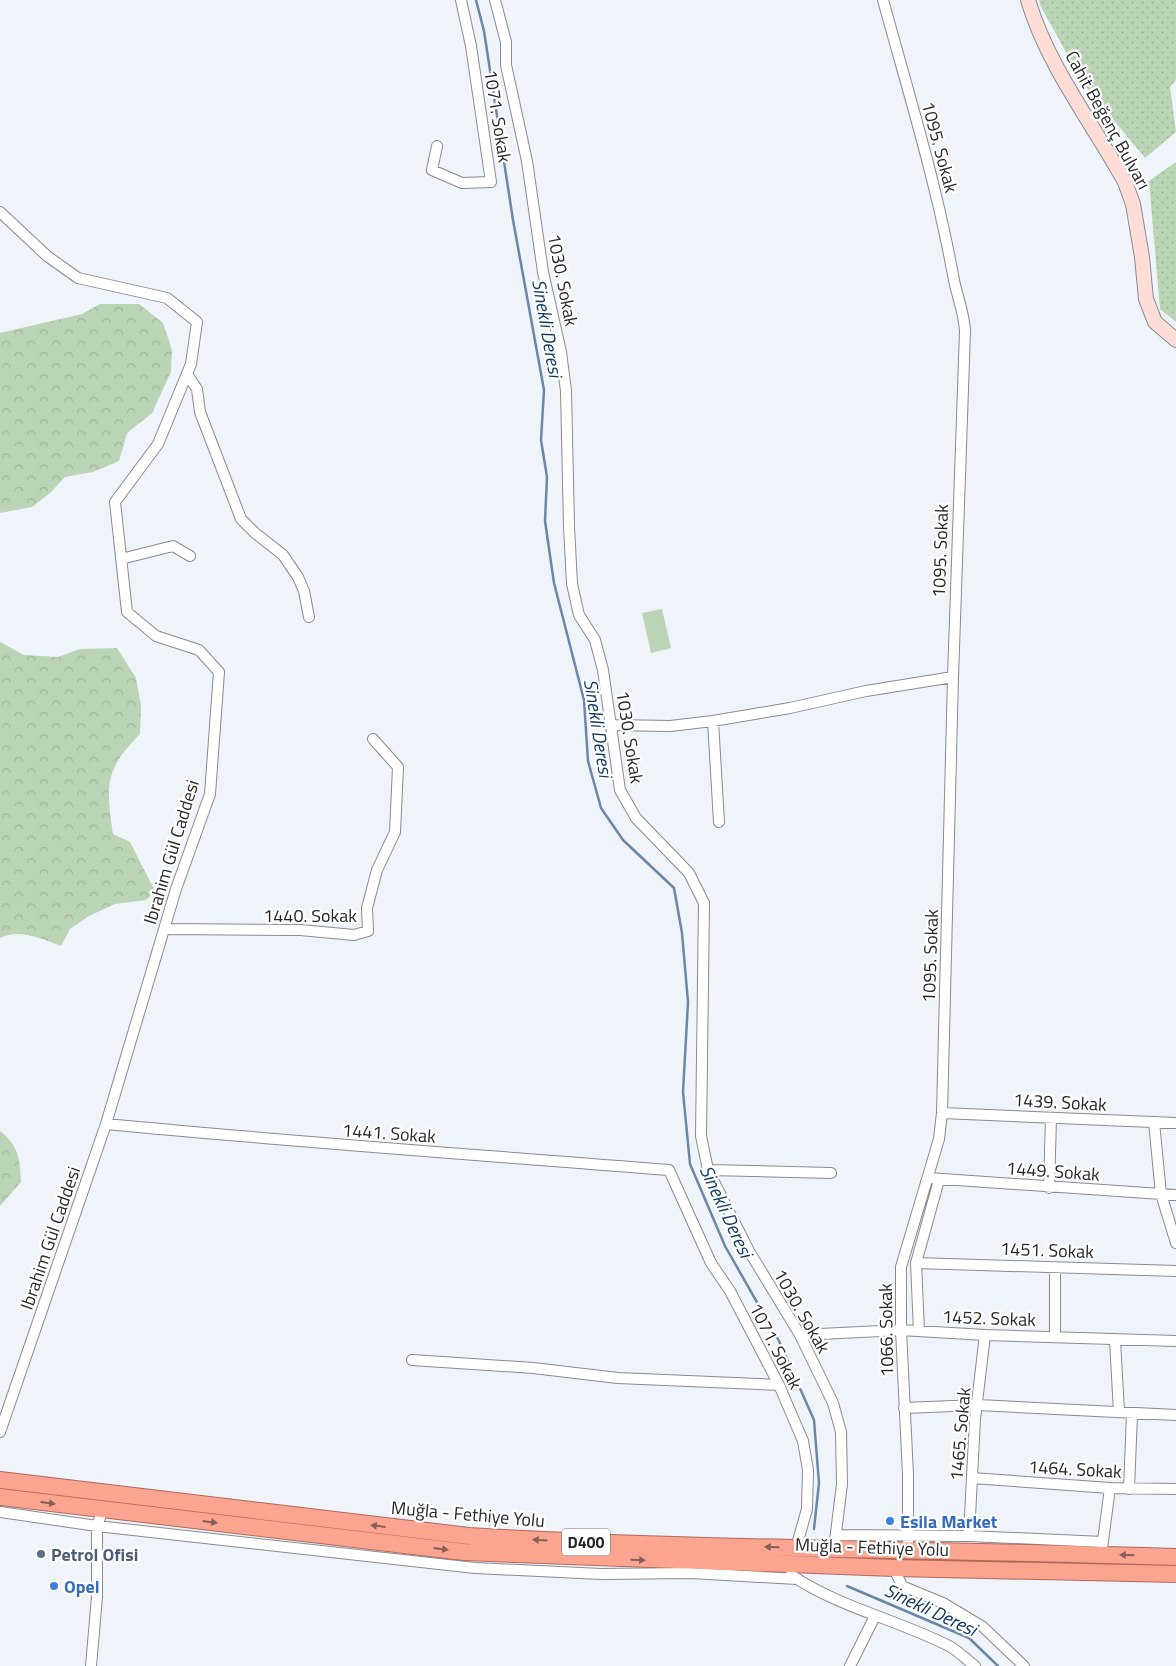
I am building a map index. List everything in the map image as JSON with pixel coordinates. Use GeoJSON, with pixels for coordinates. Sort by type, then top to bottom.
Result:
{"type":"FeatureCollection","features":[{"type":"Feature","properties":{"kind":"highway","name":"Muğla - Fethiye Yolu"},"geometry":{"type":"LineString","coordinates":[[0,1480],[469,1536],[796,1548],[835,1542],[1102,1548],[1176,1557]]}},
{"type":"Feature","properties":{"kind":"highway","name":"Muğla - Fethiye Yolu"},"geometry":{"type":"LineString","coordinates":[[0,1497],[464,1552],[602,1566],[776,1564],[1176,1574]]}},
{"type":"Feature","properties":{"kind":"main road","name":"Cahit Beğenç Bulvarı"},"geometry":{"type":"LineString","coordinates":[[1028,0],[1034,20],[1054,65],[1125,182],[1135,212],[1146,299],[1155,322],[1176,340]]}},
{"type":"Feature","properties":{"kind":"street","name":"1071. Sokak"},"geometry":{"type":"LineString","coordinates":[[437,146],[432,170],[462,183],[491,182],[471,46],[461,0]]}},
{"type":"Feature","properties":{"kind":"street","name":"1030. Sokak"},"geometry":{"type":"LineString","coordinates":[[495,0],[506,42],[506,65],[527,161],[543,272],[563,371],[572,584],[579,615],[594,640],[599,655],[612,725],[620,790],[636,818],[689,873],[704,903],[701,1136],[708,1170],[749,1251],[800,1335],[833,1403],[840,1432],[842,1484],[835,1542]]}},
{"type":"Feature","properties":{"kind":"street","name":"1095. Sokak"},"geometry":{"type":"LineString","coordinates":[[883,0],[930,171],[956,290],[964,317],[942,1113]]}},
{"type":"Feature","properties":{"kind":"street","name":"Ibrahim Gül Caddesi"},"geometry":{"type":"LineString","coordinates":[[0,212],[47,256],[78,278],[168,298],[197,322],[191,364],[158,444],[115,502],[127,612],[156,636],[199,650],[219,672],[210,794],[165,929],[106,1124],[0,1432]]}},
{"type":"Feature","properties":{"kind":"street"},"geometry":{"type":"LineString","coordinates":[[187,374],[197,389],[200,412],[241,519],[255,534],[283,555],[301,584],[309,617]]}},
{"type":"Feature","properties":{"kind":"street"},"geometry":{"type":"LineString","coordinates":[[121,559],[173,546],[190,556]]}},
{"type":"Feature","properties":{"kind":"street"},"geometry":{"type":"LineString","coordinates":[[612,725],[670,726],[713,721],[790,708],[866,691],[953,677]]}},
{"type":"Feature","properties":{"kind":"street"},"geometry":{"type":"LineString","coordinates":[[713,721],[719,822]]}},
{"type":"Feature","properties":{"kind":"street","name":"1440. Sokak"},"geometry":{"type":"LineString","coordinates":[[165,929],[300,930],[354,934],[368,931],[367,908],[377,870],[396,832],[398,767],[373,738]]}},
{"type":"Feature","properties":{"kind":"street","name":"1439. Sokak"},"geometry":{"type":"LineString","coordinates":[[942,1113],[1176,1123]]}},
{"type":"Feature","properties":{"kind":"street","name":"1066. Sokak"},"geometry":{"type":"LineString","coordinates":[[908,1544],[908,1475],[901,1330],[901,1267],[939,1139],[942,1113]]}},
{"type":"Feature","properties":{"kind":"street"},"geometry":{"type":"LineString","coordinates":[[1049,1188],[1051,1118]]}},
{"type":"Feature","properties":{"kind":"street"},"geometry":{"type":"LineString","coordinates":[[1154,1122],[1161,1194],[1176,1243]]}},
{"type":"Feature","properties":{"kind":"street","name":"1441. Sokak"},"geometry":{"type":"LineString","coordinates":[[106,1124],[374,1149],[512,1156],[669,1170]]}},
{"type":"Feature","properties":{"kind":"street","name":"1071. Sokak"},"geometry":{"type":"LineString","coordinates":[[669,1170],[711,1263],[730,1291],[779,1385],[803,1441],[808,1470],[807,1509],[796,1548]]}},
{"type":"Feature","properties":{"kind":"street"},"geometry":{"type":"LineString","coordinates":[[708,1170],[831,1173]]}},
{"type":"Feature","properties":{"kind":"street","name":"1449. Sokak"},"geometry":{"type":"LineString","coordinates":[[928,1178],[1049,1188],[1176,1195]]}},
{"type":"Feature","properties":{"kind":"street"},"geometry":{"type":"LineString","coordinates":[[919,1331],[916,1263],[939,1180]]}},
{"type":"Feature","properties":{"kind":"street","name":"1451. Sokak"},"geometry":{"type":"LineString","coordinates":[[916,1263],[1176,1271]]}},
{"type":"Feature","properties":{"kind":"street"},"geometry":{"type":"LineString","coordinates":[[1055,1267],[1055,1337]]}},
{"type":"Feature","properties":{"kind":"street","name":"1452. Sokak"},"geometry":{"type":"LineString","coordinates":[[800,1335],[901,1330],[986,1335],[1176,1341]]}},
{"type":"Feature","properties":{"kind":"street","name":"1465. Sokak"},"geometry":{"type":"LineString","coordinates":[[969,1536],[975,1419],[986,1335]]}},
{"type":"Feature","properties":{"kind":"street"},"geometry":{"type":"LineString","coordinates":[[1115,1340],[1119,1412]]}},
{"type":"Feature","properties":{"kind":"street"},"geometry":{"type":"LineString","coordinates":[[412,1360],[533,1368],[618,1378],[779,1385]]}},
{"type":"Feature","properties":{"kind":"street"},"geometry":{"type":"LineString","coordinates":[[904,1408],[978,1405],[1176,1415]]}},
{"type":"Feature","properties":{"kind":"street"},"geometry":{"type":"LineString","coordinates":[[1129,1488],[1132,1414]]}},
{"type":"Feature","properties":{"kind":"street","name":"1464. Sokak"},"geometry":{"type":"LineString","coordinates":[[972,1478],[1110,1488],[1176,1490]]}},
{"type":"Feature","properties":{"kind":"street"},"geometry":{"type":"LineString","coordinates":[[908,1544],[969,1536],[1102,1548],[1110,1488]]}},
{"type":"Feature","properties":{"kind":"street"},"geometry":{"type":"LineString","coordinates":[[91,1666],[97,1596],[97,1526],[103,1509]]}},
{"type":"Feature","properties":{"kind":"street"},"geometry":{"type":"LineString","coordinates":[[0,1512],[97,1526],[474,1568],[602,1566],[797,1579]]}},
{"type":"Feature","properties":{"kind":"street"},"geometry":{"type":"LineString","coordinates":[[776,1564],[825,1596],[953,1648],[975,1666]]}},
{"type":"Feature","properties":{"kind":"street"},"geometry":{"type":"LineString","coordinates":[[894,1568],[902,1586],[942,1602],[983,1627],[1024,1666]]}},
{"type":"Feature","properties":{"kind":"street"},"geometry":{"type":"LineString","coordinates":[[850,1666],[875,1616]]}},
{"type":"Feature","properties":{"kind":"green space"},"geometry":{"type":"Polygon","coordinates":[[[1039,0],[1176,0],[1176,80],[1170,87],[1176,132],[1145,158],[1083,83],[1039,0]]]}},
{"type":"Feature","properties":{"kind":"green space"},"geometry":{"type":"Polygon","coordinates":[[[1176,162],[1176,322],[1160,309],[1149,181],[1176,162]]]}},
{"type":"Feature","properties":{"kind":"green space"},"geometry":{"type":"Polygon","coordinates":[[[100,304],[139,304],[163,323],[172,350],[171,372],[152,413],[127,433],[119,461],[93,472],[65,477],[50,493],[32,507],[0,513],[0,333],[82,314],[100,304]]]}},
{"type":"Feature","properties":{"kind":"green space"},"geometry":{"type":"Polygon","coordinates":[[[662,609],[671,648],[651,653],[642,613],[662,609]]]}},
{"type":"Feature","properties":{"kind":"green space"},"geometry":{"type":"Polygon","coordinates":[[[0,642],[24,655],[58,657],[80,649],[117,648],[136,678],[141,706],[140,734],[128,747],[114,769],[110,779],[109,803],[113,834],[130,842],[155,891],[146,900],[115,904],[89,916],[70,929],[61,946],[22,934],[7,935],[0,938],[0,642]]]}},
{"type":"Feature","properties":{"kind":"green space"},"geometry":{"type":"Polygon","coordinates":[[[0,1131],[15,1148],[20,1166],[21,1182],[0,1206],[0,1131]]]}},
{"type":"Feature","properties":{"kind":"waterway","name":"Sinekli Deresi"},"geometry":{"type":"LineString","coordinates":[[476,0],[484,31],[513,220],[544,390],[541,440],[547,477],[545,521],[554,583],[584,700],[588,761],[601,808],[623,840],[674,888],[682,933],[688,1002],[683,1092],[690,1164],[725,1246],[779,1341],[814,1420],[819,1483],[814,1529]]}},
{"type":"Feature","properties":{"kind":"waterway","name":"Sinekli Deresi"},"geometry":{"type":"LineString","coordinates":[[847,1586],[969,1638],[998,1666]]}},
{"type":"Feature","properties":{"kind":"place","name":"Esila Market"},"geometry":{"type":"Point","coordinates":[890,1521]}},
{"type":"Feature","properties":{"kind":"place","name":"Petrol Ofisi"},"geometry":{"type":"Point","coordinates":[41,1554]}},
{"type":"Feature","properties":{"kind":"place","name":"Opel"},"geometry":{"type":"Point","coordinates":[54,1586]}}]}
